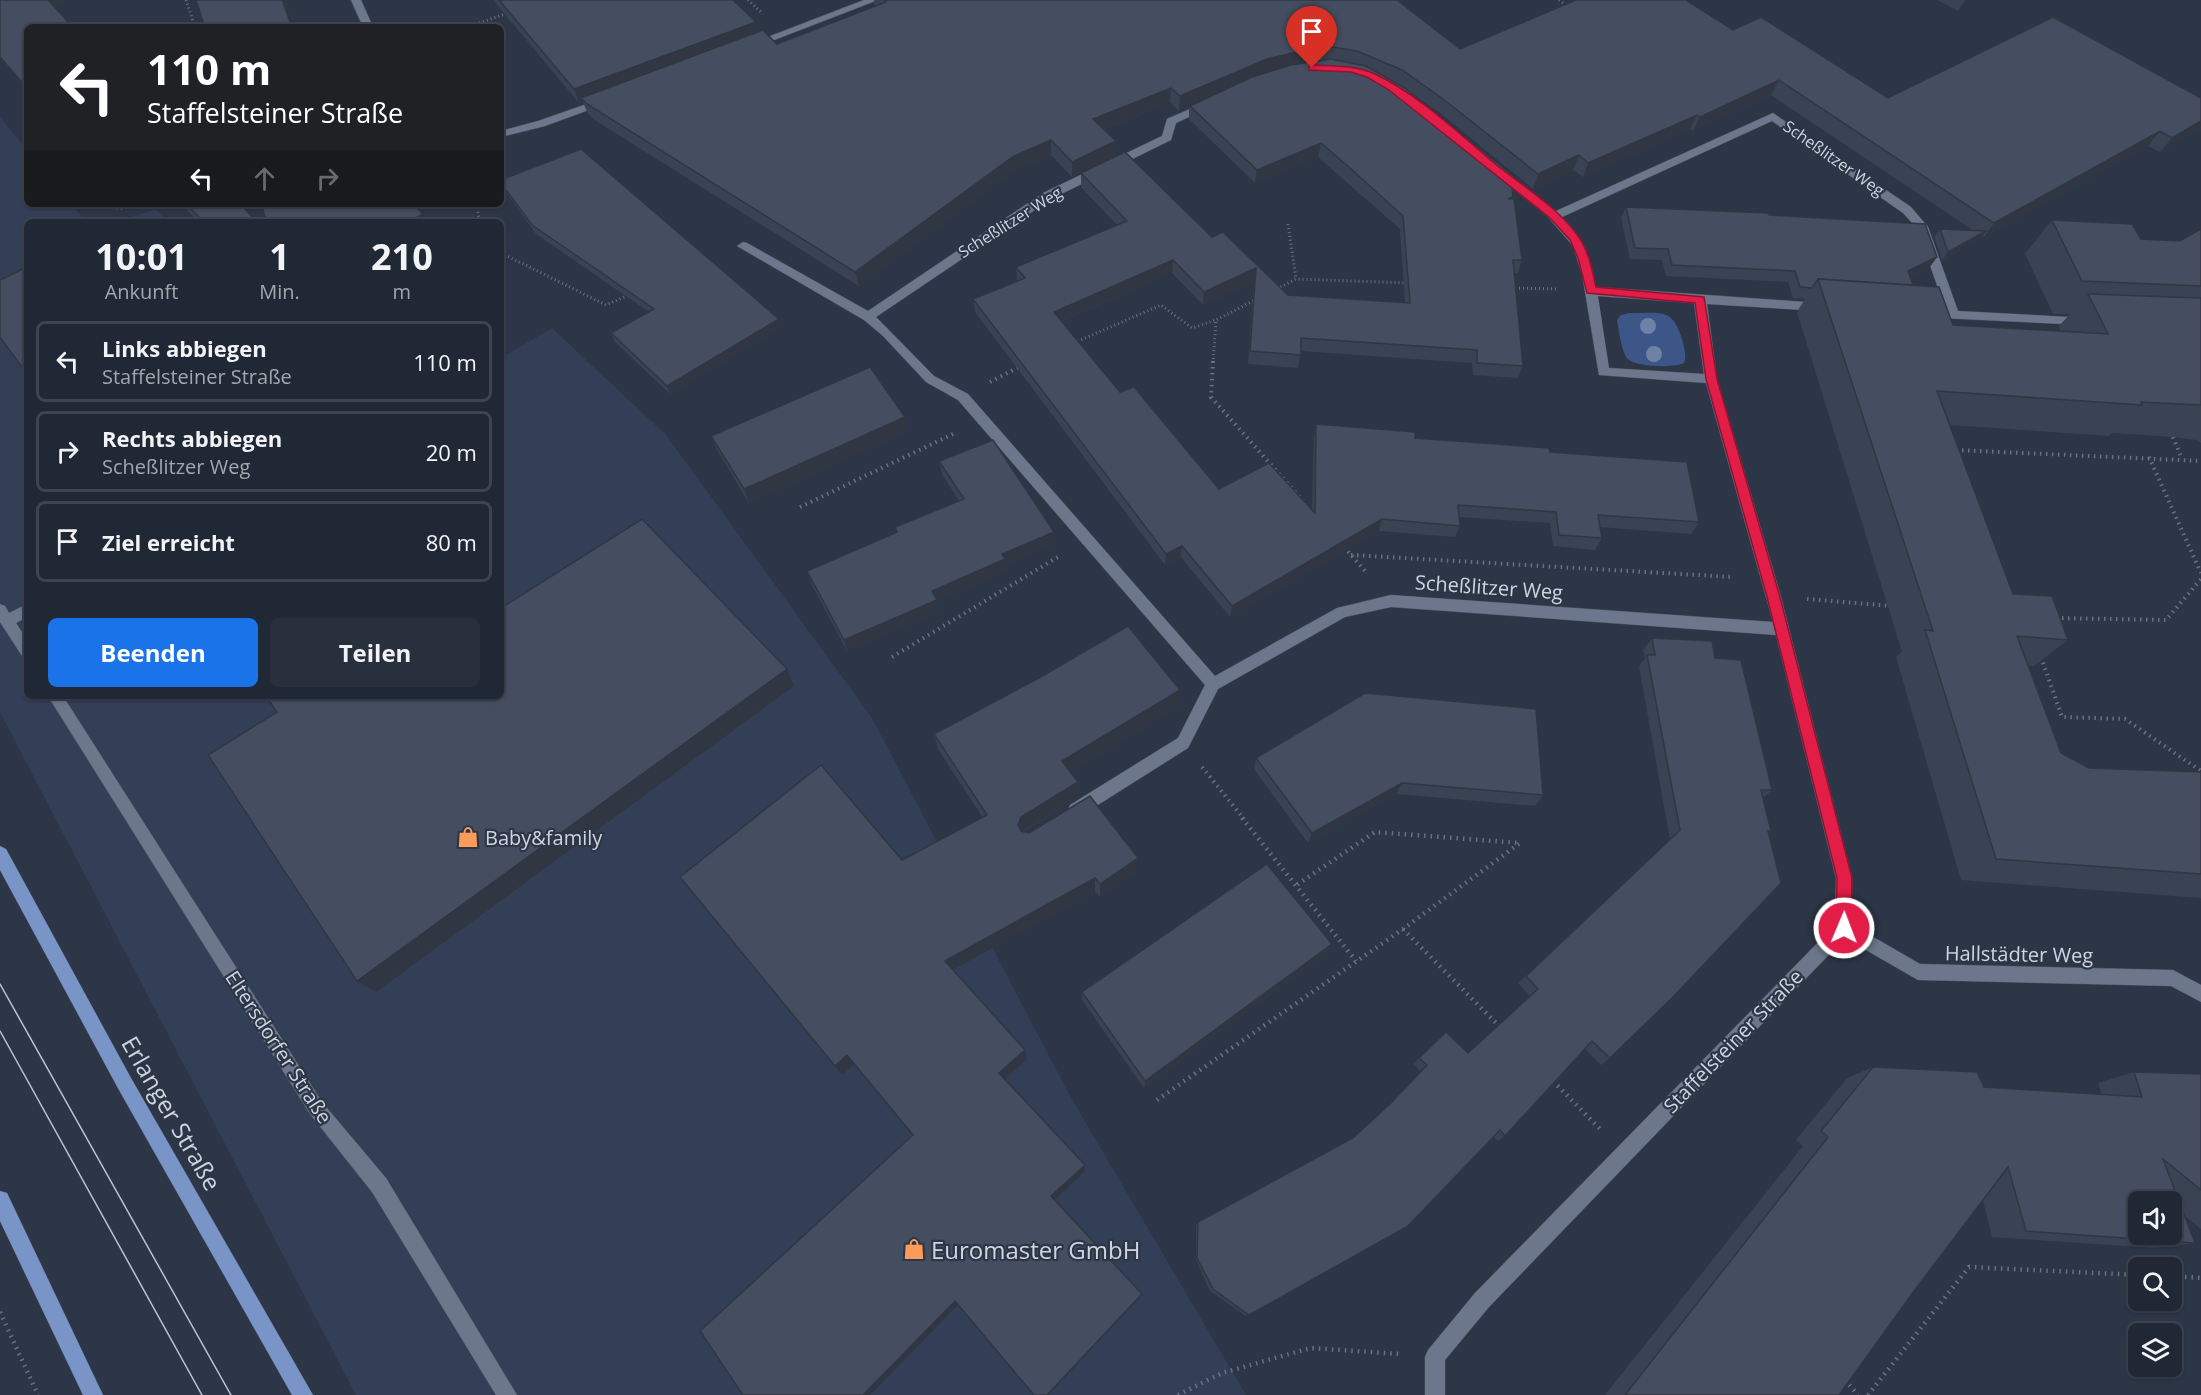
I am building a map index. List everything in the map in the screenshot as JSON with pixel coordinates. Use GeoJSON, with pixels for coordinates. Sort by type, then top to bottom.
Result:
{"type":"FeatureCollection","features":[{"type":"Feature","properties":{"kind":"main road","name":"Erlanger Straße"},"geometry":{"type":"LineString","coordinates":[[0,854],[125,1084],[303,1395]]}},
{"type":"Feature","properties":{"kind":"main road"},"geometry":{"type":"LineString","coordinates":[[0,1200],[93,1395]]}},
{"type":"Feature","properties":{"kind":"street"},"geometry":{"type":"LineString","coordinates":[[356,0],[367,24]]}},
{"type":"Feature","properties":{"kind":"street"},"geometry":{"type":"LineString","coordinates":[[744,48],[873,0]]}},
{"type":"Feature","properties":{"kind":"street"},"geometry":{"type":"LineString","coordinates":[[504,133],[541,124],[613,98]]}},
{"type":"Feature","properties":{"kind":"street","name":"Scheßlitzer Weg"},"geometry":{"type":"LineString","coordinates":[[867,317],[1047,196],[1167,138],[1171,121],[1220,99]]}},
{"type":"Feature","properties":{"kind":"street","name":"Scheßlitzer Weg"},"geometry":{"type":"LineString","coordinates":[[1554,216],[1773,116],[1907,210],[1922,227],[1954,316]]}},
{"type":"Feature","properties":{"kind":"street"},"geometry":{"type":"LineString","coordinates":[[1500,173],[1554,216],[1574,238],[1584,258],[1603,372],[1711,379]]}},
{"type":"Feature","properties":{"kind":"street"},"geometry":{"type":"LineString","coordinates":[[743,246],[867,317],[886,333],[930,380],[963,397],[1213,684],[1183,743],[1059,820]]}},
{"type":"Feature","properties":{"kind":"street"},"geometry":{"type":"LineString","coordinates":[[1591,291],[1837,308]]}},
{"type":"Feature","properties":{"kind":"street"},"geometry":{"type":"LineString","coordinates":[[1700,299],[1711,379],[1774,597],[1844,878],[1844,928]]}},
{"type":"Feature","properties":{"kind":"street"},"geometry":{"type":"LineString","coordinates":[[1930,314],[2095,321]]}},
{"type":"Feature","properties":{"kind":"street","name":"Scheßlitzer Weg"},"geometry":{"type":"LineString","coordinates":[[1213,684],[1342,612],[1391,601],[1782,629]]}},
{"type":"Feature","properties":{"kind":"street"},"geometry":{"type":"LineString","coordinates":[[24,611],[4,616],[24,647]]}},
{"type":"Feature","properties":{"kind":"street","name":"Eltersdorfer Straße"},"geometry":{"type":"LineString","coordinates":[[57,699],[316,1108],[380,1185],[507,1395]]}},
{"type":"Feature","properties":{"kind":"street","name":"Hallstädter Weg"},"geometry":{"type":"LineString","coordinates":[[1844,928],[1918,972],[2173,978],[2201,994]]}},
{"type":"Feature","properties":{"kind":"street","name":"Staffelsteiner Straße"},"geometry":{"type":"LineString","coordinates":[[1435,1357],[1482,1300],[1844,928]]}},
{"type":"Feature","properties":{"kind":"street"},"geometry":{"type":"LineString","coordinates":[[1435,1357],[1435,1395]]}},
{"type":"Feature","properties":{"kind":"path"},"geometry":{"type":"LineString","coordinates":[[186,0],[194,24]]}},
{"type":"Feature","properties":{"kind":"path"},"geometry":{"type":"LineString","coordinates":[[1559,0],[1577,13]]}},
{"type":"Feature","properties":{"kind":"path"},"geometry":{"type":"LineString","coordinates":[[476,24],[510,12]]}},
{"type":"Feature","properties":{"kind":"path"},"geometry":{"type":"LineString","coordinates":[[96,207],[108,210],[134,207]]}},
{"type":"Feature","properties":{"kind":"path"},"geometry":{"type":"LineString","coordinates":[[1288,224],[1296,279]]}},
{"type":"Feature","properties":{"kind":"path"},"geometry":{"type":"LineString","coordinates":[[504,255],[606,305],[638,292]]}},
{"type":"Feature","properties":{"kind":"path"},"geometry":{"type":"LineString","coordinates":[[1276,289],[1296,279],[1414,284]]}},
{"type":"Feature","properties":{"kind":"path"},"geometry":{"type":"LineString","coordinates":[[1508,287],[1591,291]]}},
{"type":"Feature","properties":{"kind":"path"},"geometry":{"type":"LineString","coordinates":[[1068,346],[1161,305],[1192,328],[1216,320],[1266,294]]}},
{"type":"Feature","properties":{"kind":"path"},"geometry":{"type":"LineString","coordinates":[[1216,320],[1211,397],[1309,507]]}},
{"type":"Feature","properties":{"kind":"path"},"geometry":{"type":"LineString","coordinates":[[963,397],[1027,364]]}},
{"type":"Feature","properties":{"kind":"path"},"geometry":{"type":"LineString","coordinates":[[800,507],[984,419]]}},
{"type":"Feature","properties":{"kind":"path"},"geometry":{"type":"LineString","coordinates":[[2173,436],[2182,459]]}},
{"type":"Feature","properties":{"kind":"path"},"geometry":{"type":"LineString","coordinates":[[1956,461],[1952,450],[2201,460]]}},
{"type":"Feature","properties":{"kind":"path"},"geometry":{"type":"LineString","coordinates":[[2149,457],[2201,573]]}},
{"type":"Feature","properties":{"kind":"path"},"geometry":{"type":"LineString","coordinates":[[892,657],[1087,539]]}},
{"type":"Feature","properties":{"kind":"path"},"geometry":{"type":"LineString","coordinates":[[1343,547],[1391,601]]}},
{"type":"Feature","properties":{"kind":"path"},"geometry":{"type":"LineString","coordinates":[[1350,555],[1767,579]]}},
{"type":"Feature","properties":{"kind":"path"},"geometry":{"type":"LineString","coordinates":[[2051,618],[2166,620],[2201,579]]}},
{"type":"Feature","properties":{"kind":"path"},"geometry":{"type":"LineString","coordinates":[[1774,597],[1902,607]]}},
{"type":"Feature","properties":{"kind":"path"},"geometry":{"type":"LineString","coordinates":[[2039,651],[2062,717],[2125,719],[2201,771]]}},
{"type":"Feature","properties":{"kind":"path"},"geometry":{"type":"LineString","coordinates":[[1183,743],[1356,961]]}},
{"type":"Feature","properties":{"kind":"path"},"geometry":{"type":"LineString","coordinates":[[1157,1100],[1520,843],[1375,832],[1295,885]]}},
{"type":"Feature","properties":{"kind":"path"},"geometry":{"type":"LineString","coordinates":[[1403,928],[1509,1036]]}},
{"type":"Feature","properties":{"kind":"path"},"geometry":{"type":"LineString","coordinates":[[1550,1078],[1623,1153]]}},
{"type":"Feature","properties":{"kind":"path"},"geometry":{"type":"LineString","coordinates":[[1868,1395],[1969,1267],[2128,1274]]}},
{"type":"Feature","properties":{"kind":"path"},"geometry":{"type":"LineString","coordinates":[[2182,1277],[2201,1278]]}},
{"type":"Feature","properties":{"kind":"path"},"geometry":{"type":"LineString","coordinates":[[0,1312],[38,1395]]}},
{"type":"Feature","properties":{"kind":"path"},"geometry":{"type":"LineString","coordinates":[[1178,1395],[1222,1372],[1311,1348],[1435,1357]]}},
{"type":"Feature","properties":{"kind":"path"},"geometry":{"type":"LineString","coordinates":[[1838,1387],[1844,1379],[1858,1395]]}},
{"type":"Feature","properties":{"kind":"shaded area"},"geometry":{"type":"Polygon","coordinates":[[[0,117],[24,146],[24,207],[74,207],[84,219],[24,219],[24,699],[504,699],[504,356],[552,328],[666,435],[872,718],[1070,1096],[1246,1395],[356,1395],[0,712],[0,117]]]}},
{"type":"Feature","properties":{"kind":"shaded area"},"geometry":{"type":"Polygon","coordinates":[[[156,209],[164,219],[126,219],[156,209]]]}},
{"type":"Feature","properties":{"kind":"shaded area"},"geometry":{"type":"Polygon","coordinates":[[[1629,313],[1663,314],[1674,321],[1682,339],[1684,363],[1654,366],[1630,361],[1621,344],[1617,320],[1621,315],[1629,313]]]}},
{"type":"Feature","properties":{"kind":"building"},"geometry":{"type":"Polygon","coordinates":[[[0,0],[48,0],[70,24],[24,24],[24,85],[0,57],[0,0]]]}},
{"type":"Feature","properties":{"kind":"building"},"geometry":{"type":"Polygon","coordinates":[[[196,0],[282,0],[291,24],[204,24],[196,0]]]}},
{"type":"Feature","properties":{"kind":"building"},"geometry":{"type":"Polygon","coordinates":[[[499,0],[733,0],[756,22],[574,89],[499,0]]]}},
{"type":"Feature","properties":{"kind":"building"},"geometry":{"type":"Polygon","coordinates":[[[884,0],[1397,0],[1460,49],[1576,0],[1686,0],[1733,30],[1761,17],[1888,98],[2053,17],[2201,98],[2201,121],[2172,138],[2160,131],[1994,223],[1779,80],[1700,117],[1697,115],[1588,163],[1579,155],[1538,174],[1443,99],[1402,70],[1357,51],[1332,47],[1309,49],[1267,59],[1180,96],[1171,88],[1093,119],[1116,141],[1072,162],[1051,140],[1014,156],[855,272],[587,104],[581,98],[763,30],[777,44],[886,2],[884,0]]]}},
{"type":"Feature","properties":{"kind":"building"},"geometry":{"type":"Polygon","coordinates":[[[1331,59],[1366,66],[1405,88],[1522,183],[1512,188],[1513,197],[1508,199],[1514,199],[1522,260],[1513,260],[1523,366],[1477,363],[1477,350],[1301,338],[1301,355],[1250,351],[1256,268],[1204,292],[1173,260],[1054,312],[1120,392],[1134,387],[1219,489],[1269,463],[1315,513],[1316,424],[1415,432],[1415,438],[1549,448],[1550,452],[1687,462],[1699,522],[1598,515],[1602,538],[1559,535],[1556,512],[1458,505],[1460,526],[1382,519],[1232,606],[1182,546],[1166,554],[973,299],[1025,278],[1016,267],[1127,221],[1081,173],[1125,152],[1212,237],[1223,232],[1288,295],[1410,303],[1403,216],[1350,168],[1321,143],[1257,170],[1190,106],[1252,77],[1291,65],[1331,59]]]}},
{"type":"Feature","properties":{"kind":"building"},"geometry":{"type":"Polygon","coordinates":[[[581,149],[779,319],[667,386],[611,333],[654,309],[532,225],[504,187],[504,179],[581,149]]]}},
{"type":"Feature","properties":{"kind":"building"},"geometry":{"type":"Polygon","coordinates":[[[189,207],[243,207],[254,219],[201,219],[189,207]]]}},
{"type":"Feature","properties":{"kind":"building"},"geometry":{"type":"Polygon","coordinates":[[[262,207],[415,207],[423,214],[414,219],[266,219],[262,207]]]}},
{"type":"Feature","properties":{"kind":"building"},"geometry":{"type":"Polygon","coordinates":[[[1626,207],[1768,213],[1769,215],[1925,224],[1937,257],[1908,271],[1913,285],[1818,279],[1812,288],[1800,287],[1795,271],[1672,265],[1668,249],[1635,248],[1626,207]]]}},
{"type":"Feature","properties":{"kind":"building"},"geometry":{"type":"Polygon","coordinates":[[[2052,220],[2132,224],[2141,239],[2180,241],[2201,229],[2201,286],[2082,281],[2052,220]]]}},
{"type":"Feature","properties":{"kind":"building"},"geometry":{"type":"Polygon","coordinates":[[[1940,229],[1986,231],[1948,252],[1940,229]]]}},
{"type":"Feature","properties":{"kind":"building"},"geometry":{"type":"Polygon","coordinates":[[[24,268],[24,370],[0,337],[0,280],[24,268]]]}},
{"type":"Feature","properties":{"kind":"building"},"geometry":{"type":"Polygon","coordinates":[[[1818,279],[1939,287],[1953,325],[2108,334],[2088,294],[2201,298],[2201,405],[2141,402],[2142,405],[1937,391],[2013,594],[2052,596],[2068,640],[2017,636],[2061,753],[2089,768],[2201,772],[2201,874],[1996,859],[1925,630],[1933,631],[1818,279]]]}},
{"type":"Feature","properties":{"kind":"building"},"geometry":{"type":"Polygon","coordinates":[[[870,367],[905,417],[744,489],[711,436],[870,367]]]}},
{"type":"Feature","properties":{"kind":"building"},"geometry":{"type":"Polygon","coordinates":[[[993,440],[1054,532],[1002,554],[1005,559],[932,591],[937,600],[844,640],[807,571],[897,532],[895,527],[964,499],[939,461],[993,440]]]}},
{"type":"Feature","properties":{"kind":"building"},"geometry":{"type":"Polygon","coordinates":[[[642,519],[787,669],[357,981],[208,755],[277,712],[268,699],[504,699],[504,606],[642,519]]]}},
{"type":"Feature","properties":{"kind":"building"},"geometry":{"type":"Polygon","coordinates":[[[1128,626],[1180,690],[1062,761],[1078,782],[1021,817],[1018,825],[1021,831],[1029,833],[1090,796],[1138,858],[1100,884],[1095,878],[945,961],[1025,1050],[999,1073],[1085,1165],[1051,1196],[1142,1294],[1047,1395],[1034,1395],[955,1301],[863,1395],[743,1395],[700,1331],[913,1135],[847,1055],[835,1066],[680,877],[821,765],[902,860],[987,815],[934,734],[1039,678],[1128,626]]]}},
{"type":"Feature","properties":{"kind":"building"},"geometry":{"type":"Polygon","coordinates":[[[1652,638],[1712,641],[1715,658],[1741,660],[1772,790],[1761,790],[1781,883],[1672,998],[1610,1058],[1592,1041],[1505,1136],[1500,1130],[1408,1226],[1249,1315],[1213,1289],[1197,1258],[1198,1222],[1353,1138],[1427,1065],[1419,1058],[1446,1032],[1468,1053],[1538,989],[1526,976],[1680,830],[1647,655],[1655,655],[1652,638]]]}},
{"type":"Feature","properties":{"kind":"building"},"geometry":{"type":"Polygon","coordinates":[[[1365,693],[1536,709],[1543,795],[1402,783],[1312,833],[1256,758],[1365,693]]]}},
{"type":"Feature","properties":{"kind":"building"},"geometry":{"type":"Polygon","coordinates":[[[1267,864],[1332,944],[1145,1081],[1082,992],[1267,864]]]}},
{"type":"Feature","properties":{"kind":"building"},"geometry":{"type":"Polygon","coordinates":[[[1873,1067],[1977,1072],[1984,1087],[2142,1097],[2134,1072],[2201,1074],[2201,1190],[2163,1159],[2175,1191],[2128,1191],[2128,1238],[2026,1231],[2008,1167],[1839,1395],[1625,1395],[1828,1137],[1821,1131],[1873,1067]]]}},
{"type":"Feature","properties":{"kind":"building"},"geometry":{"type":"Polygon","coordinates":[[[2182,1209],[2195,1243],[2182,1242],[2182,1209]]]}},
{"type":"Feature","properties":{"kind":"tram line"},"geometry":{"type":"LineString","coordinates":[[0,984],[231,1395]]}},
{"type":"Feature","properties":{"kind":"tram line"},"geometry":{"type":"LineString","coordinates":[[0,1031],[202,1395]]}},
{"type":"Feature","properties":{"kind":"place","name":"Baby&family"},"geometry":{"type":"Point","coordinates":[468,837]}},
{"type":"Feature","properties":{"kind":"place","name":"Euromaster GmbH"},"geometry":{"type":"Point","coordinates":[914,1249]}},
{"type":"Feature","properties":{"kind":"route"},"geometry":{"type":"LineString","coordinates":[[1312,68],[1352,69],[1370,75],[1393,88],[1423,110],[1554,216],[1574,238],[1584,258],[1591,291],[1700,299],[1711,379],[1774,597],[1844,878],[1844,928]]}}]}
